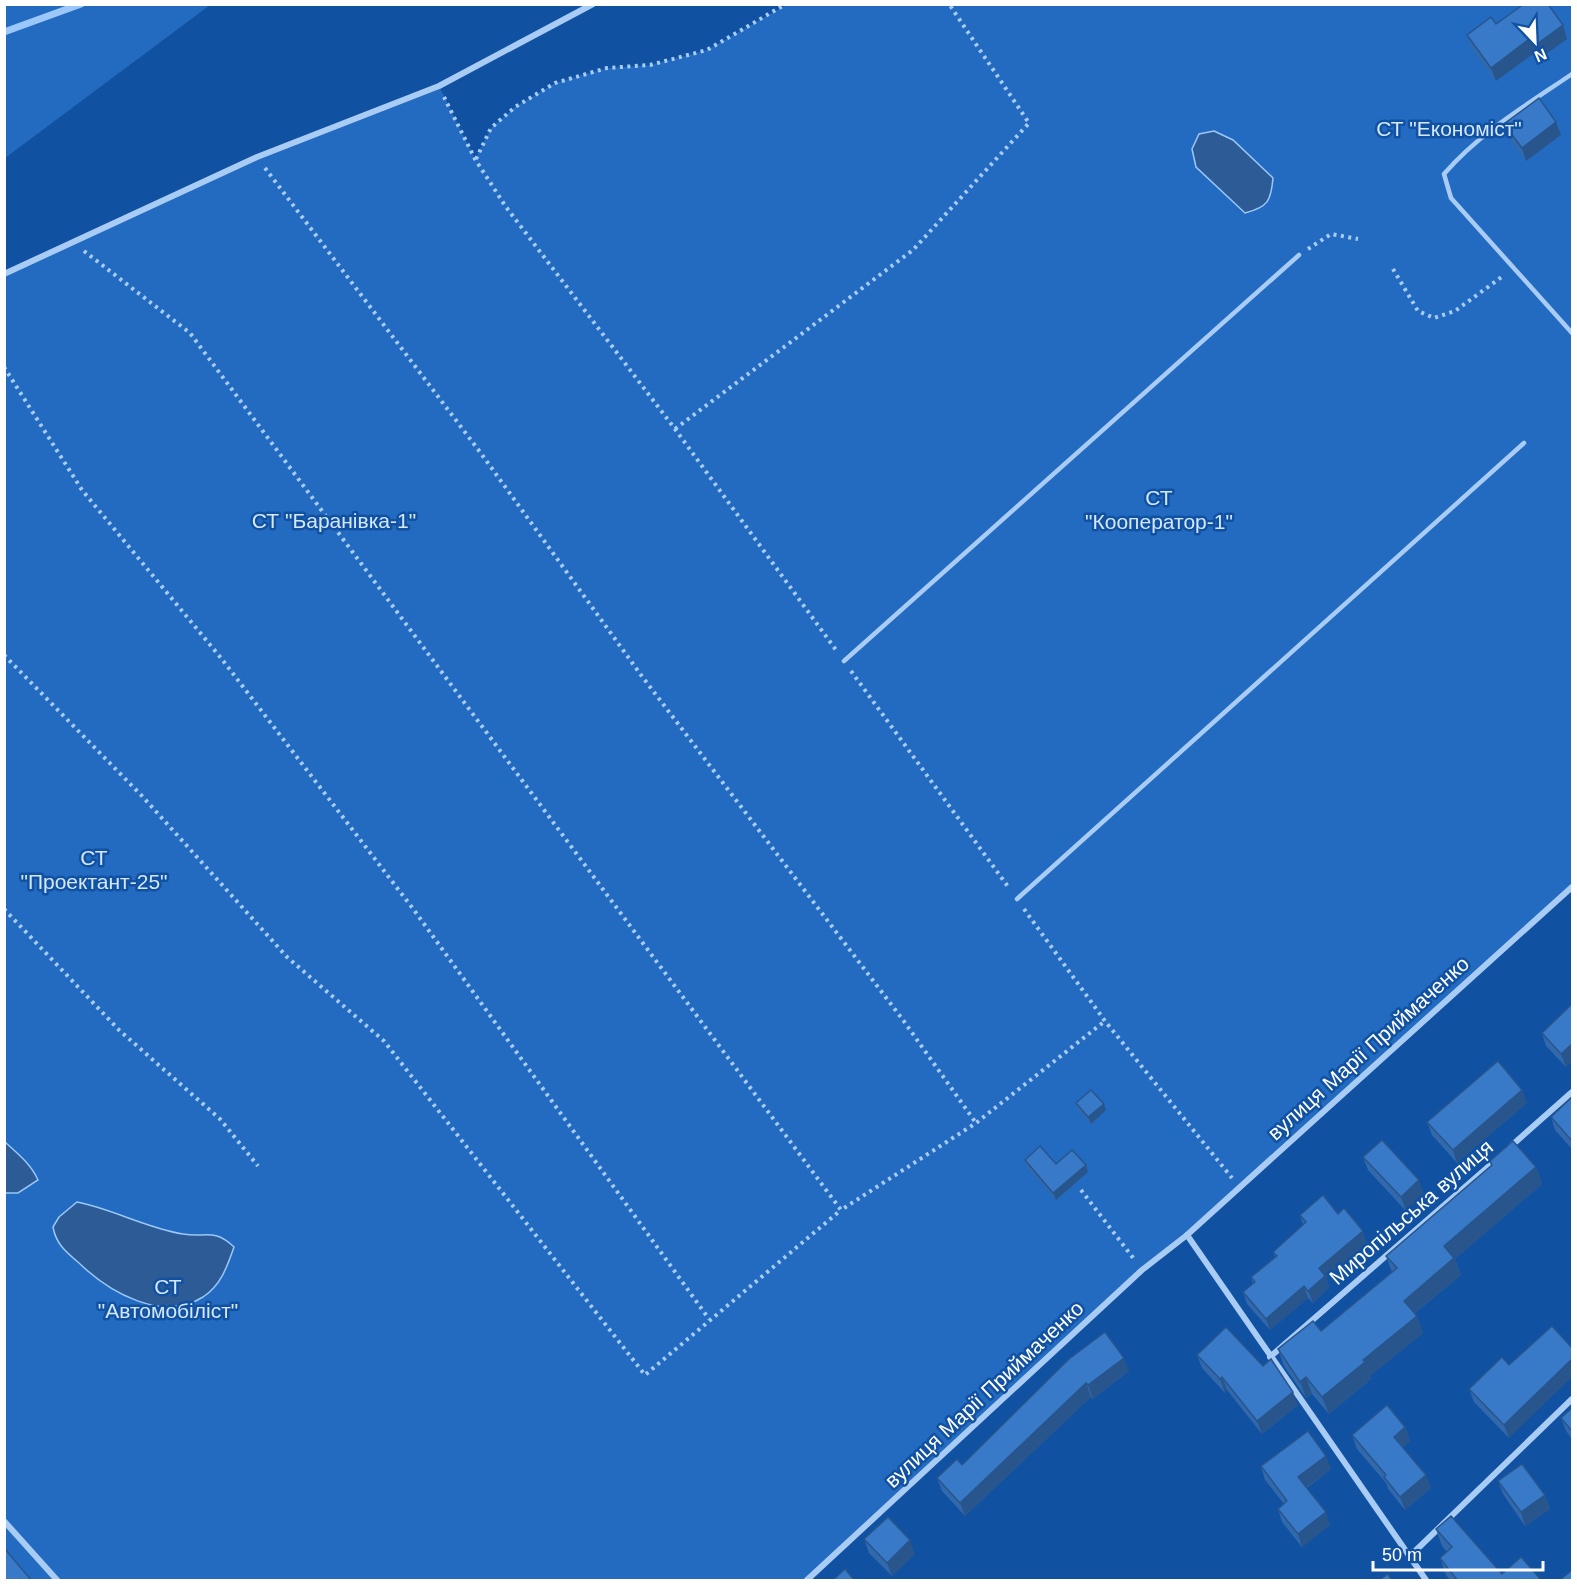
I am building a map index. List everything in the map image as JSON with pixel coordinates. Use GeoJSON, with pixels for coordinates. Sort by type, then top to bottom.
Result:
{"type":"FeatureCollection","features":[{"type":"Feature","properties":{"kind":"street"},"geometry":{"type":"LineString","coordinates":[[4,274],[257,157],[439,86],[593,4]]}},
{"type":"Feature","properties":{"kind":"street","name":"вулиця Марії Приймаченко"},"geometry":{"type":"LineString","coordinates":[[807,1581],[1142,1269],[1187,1234],[1572,887]]}},
{"type":"Feature","properties":{"kind":"street","name":"Миропільська вулиця"},"geometry":{"type":"LineString","coordinates":[[1270,1357],[1572,1092]]}},
{"type":"Feature","properties":{"kind":"street"},"geometry":{"type":"LineString","coordinates":[[1187,1234],[1426,1581]]}},
{"type":"Feature","properties":{"kind":"street"},"geometry":{"type":"LineString","coordinates":[[1409,1557],[1572,1399]]}},
{"type":"Feature","properties":{"kind":"street"},"geometry":{"type":"LineString","coordinates":[[4,1521],[57,1581]]}},
{"type":"Feature","properties":{"kind":"lane"},"geometry":{"type":"LineString","coordinates":[[1572,74],[1502,122],[1444,174],[1451,198],[1572,333]]}},
{"type":"Feature","properties":{"kind":"lane"},"geometry":{"type":"LineString","coordinates":[[844,661],[1299,255]]}},
{"type":"Feature","properties":{"kind":"lane"},"geometry":{"type":"LineString","coordinates":[[1017,899],[1524,443]]}},
{"type":"Feature","properties":{"kind":"path"},"geometry":{"type":"LineString","coordinates":[[475,159],[491,128],[515,107],[555,83],[607,68],[650,65],[707,50],[786,4]]}},
{"type":"Feature","properties":{"kind":"path"},"geometry":{"type":"LineString","coordinates":[[675,429],[914,250],[1029,123],[949,4]]}},
{"type":"Feature","properties":{"kind":"path"},"geometry":{"type":"LineString","coordinates":[[439,86],[475,159],[506,207],[675,429],[1105,1021],[1238,1186]]}},
{"type":"Feature","properties":{"kind":"path"},"geometry":{"type":"LineString","coordinates":[[257,157],[480,452],[641,675],[903,1020],[976,1123]]}},
{"type":"Feature","properties":{"kind":"path"},"geometry":{"type":"LineString","coordinates":[[1299,255],[1331,234],[1358,239]]}},
{"type":"Feature","properties":{"kind":"path"},"geometry":{"type":"LineString","coordinates":[[73,242],[190,333],[841,1210]]}},
{"type":"Feature","properties":{"kind":"path"},"geometry":{"type":"LineString","coordinates":[[1393,269],[1418,311],[1434,318],[1455,311],[1514,269]]}},
{"type":"Feature","properties":{"kind":"path"},"geometry":{"type":"LineString","coordinates":[[4,367],[82,490],[221,658],[414,910],[709,1319]]}},
{"type":"Feature","properties":{"kind":"path"},"geometry":{"type":"LineString","coordinates":[[4,656],[142,796],[287,957],[384,1041],[645,1375],[841,1210],[976,1123],[1105,1021]]}},
{"type":"Feature","properties":{"kind":"path"},"geometry":{"type":"LineString","coordinates":[[4,909],[119,1030],[220,1119],[258,1166]]}},
{"type":"Feature","properties":{"kind":"path"},"geometry":{"type":"LineString","coordinates":[[1081,1190],[1142,1269]]}},
{"type":"Feature","properties":{"kind":"green space"},"geometry":{"type":"Polygon","coordinates":[[[5,4],[210,4],[210,5],[5,158],[5,4]]]}},
{"type":"Feature","properties":{"kind":"green space"},"geometry":{"type":"Polygon","coordinates":[[[786,5],[1572,5],[1572,887],[1187,1235],[1142,1270],[807,1580],[5,1580],[4,274],[257,157],[439,86],[475,159],[491,128],[515,107],[555,83],[607,68],[650,65],[707,50],[786,5]]]}},
{"type":"Feature","properties":{"kind":"shaded area"},"geometry":{"type":"Polygon","coordinates":[[[1214,131],[1233,140],[1273,178],[1269,198],[1259,208],[1245,213],[1196,167],[1192,149],[1199,134],[1214,131]]]}},
{"type":"Feature","properties":{"kind":"shaded area"},"geometry":{"type":"Polygon","coordinates":[[[5,1142],[28,1164],[38,1180],[18,1193],[5,1193],[5,1142]]]}},
{"type":"Feature","properties":{"kind":"shaded area"},"geometry":{"type":"Polygon","coordinates":[[[77,1202],[169,1231],[215,1236],[234,1247],[219,1281],[203,1297],[187,1304],[171,1307],[137,1301],[91,1274],[59,1243],[53,1227],[59,1217],[77,1202]]]}},
{"type":"Feature","properties":{"kind":"building"},"geometry":{"type":"Polygon","coordinates":[[[1524,4],[1548,4],[1563,25],[1537,44],[1532,37],[1491,68],[1467,35],[1491,17],[1496,24],[1524,4]]]}},
{"type":"Feature","properties":{"kind":"building"},"geometry":{"type":"Polygon","coordinates":[[[1539,98],[1556,122],[1522,148],[1504,124],[1539,98]]]}},
{"type":"Feature","properties":{"kind":"building"},"geometry":{"type":"Polygon","coordinates":[[[1572,1004],[1572,1044],[1561,1054],[1542,1033],[1572,1004]]]}},
{"type":"Feature","properties":{"kind":"building"},"geometry":{"type":"Polygon","coordinates":[[[1498,1061],[1522,1090],[1453,1150],[1427,1122],[1498,1061]]]}},
{"type":"Feature","properties":{"kind":"building"},"geometry":{"type":"Polygon","coordinates":[[[1091,1090],[1104,1104],[1088,1117],[1076,1103],[1091,1090]]]}},
{"type":"Feature","properties":{"kind":"building"},"geometry":{"type":"Polygon","coordinates":[[[1572,1097],[1572,1141],[1551,1117],[1572,1097]]]}},
{"type":"Feature","properties":{"kind":"building"},"geometry":{"type":"Polygon","coordinates":[[[1382,1140],[1419,1180],[1401,1197],[1363,1157],[1382,1140]]]}},
{"type":"Feature","properties":{"kind":"building"},"geometry":{"type":"Polygon","coordinates":[[[1513,1141],[1536,1167],[1444,1246],[1454,1258],[1404,1301],[1417,1316],[1322,1397],[1306,1377],[1300,1382],[1278,1349],[1313,1321],[1321,1331],[1397,1268],[1386,1256],[1492,1165],[1490,1161],[1513,1141]]]}},
{"type":"Feature","properties":{"kind":"building"},"geometry":{"type":"Polygon","coordinates":[[[1040,1146],[1056,1164],[1072,1150],[1086,1165],[1053,1193],[1025,1160],[1040,1146]]]}},
{"type":"Feature","properties":{"kind":"building"},"geometry":{"type":"Polygon","coordinates":[[[1323,1195],[1338,1214],[1344,1208],[1363,1231],[1319,1268],[1325,1276],[1308,1291],[1304,1286],[1266,1319],[1243,1292],[1255,1282],[1251,1277],[1277,1256],[1273,1252],[1306,1222],[1300,1215],[1323,1195]]]}},
{"type":"Feature","properties":{"kind":"building"},"geometry":{"type":"Polygon","coordinates":[[[1552,1326],[1572,1348],[1572,1359],[1504,1425],[1469,1389],[1502,1357],[1509,1365],[1552,1326]]]}},
{"type":"Feature","properties":{"kind":"building"},"geometry":{"type":"Polygon","coordinates":[[[1226,1327],[1263,1366],[1271,1359],[1293,1392],[1257,1421],[1222,1377],[1220,1379],[1197,1355],[1226,1327]]]}},
{"type":"Feature","properties":{"kind":"building"},"geometry":{"type":"Polygon","coordinates":[[[1105,1332],[1124,1358],[1088,1385],[1086,1383],[960,1503],[937,1478],[957,1459],[962,1465],[1069,1359],[1105,1332]]]}},
{"type":"Feature","properties":{"kind":"building"},"geometry":{"type":"Polygon","coordinates":[[[1387,1405],[1405,1427],[1394,1437],[1426,1475],[1400,1497],[1384,1477],[1386,1475],[1352,1435],[1387,1405]]]}},
{"type":"Feature","properties":{"kind":"building"},"geometry":{"type":"Polygon","coordinates":[[[1572,1408],[1572,1431],[1561,1418],[1572,1408]]]}},
{"type":"Feature","properties":{"kind":"building"},"geometry":{"type":"Polygon","coordinates":[[[1308,1431],[1326,1456],[1298,1477],[1326,1512],[1298,1534],[1278,1509],[1287,1501],[1261,1466],[1308,1431]]]}},
{"type":"Feature","properties":{"kind":"building"},"geometry":{"type":"Polygon","coordinates":[[[1522,1464],[1545,1495],[1521,1512],[1498,1481],[1522,1464]]]}},
{"type":"Feature","properties":{"kind":"building"},"geometry":{"type":"Polygon","coordinates":[[[1451,1516],[1502,1574],[1521,1557],[1542,1581],[1458,1581],[1440,1558],[1452,1547],[1436,1529],[1451,1516]]]}},
{"type":"Feature","properties":{"kind":"building"},"geometry":{"type":"Polygon","coordinates":[[[888,1517],[910,1540],[887,1563],[864,1539],[888,1517]]]}},
{"type":"Feature","properties":{"kind":"building"},"geometry":{"type":"Polygon","coordinates":[[[4,1548],[32,1581],[4,1581],[4,1548]]]}},
{"type":"Feature","properties":{"kind":"building"},"geometry":{"type":"Polygon","coordinates":[[[845,1569],[855,1581],[832,1581],[845,1569]]]}},
{"type":"Feature","properties":{"kind":"building"},"geometry":{"type":"Polygon","coordinates":[[[1572,1570],[1572,1581],[1559,1581],[1572,1570]]]}},
{"type":"Feature","properties":{"kind":"building"},"geometry":{"type":"Polygon","coordinates":[[[1388,1574],[1392,1581],[1378,1581],[1388,1574]]]}},
{"type":"Feature","properties":{"kind":"waterway"},"geometry":{"type":"LineString","coordinates":[[4,32],[81,4]]}},
{"type":"Feature","properties":{"kind":"park label","name":"СТ \"Економіст\""},"geometry":{"type":"Point","coordinates":[1449,128]}},
{"type":"Feature","properties":{"kind":"park label","name":"СТ \"Кооператор-1\""},"geometry":{"type":"Point","coordinates":[1159,509]}},
{"type":"Feature","properties":{"kind":"park label","name":"СТ \"Баранівка-1\""},"geometry":{"type":"Point","coordinates":[334,520]}},
{"type":"Feature","properties":{"kind":"park label","name":"СТ \"Проектант-25\""},"geometry":{"type":"Point","coordinates":[94,869]}},
{"type":"Feature","properties":{"kind":"park label","name":"СТ \"Автомобіліст\""},"geometry":{"type":"Point","coordinates":[168,1298]}}]}
